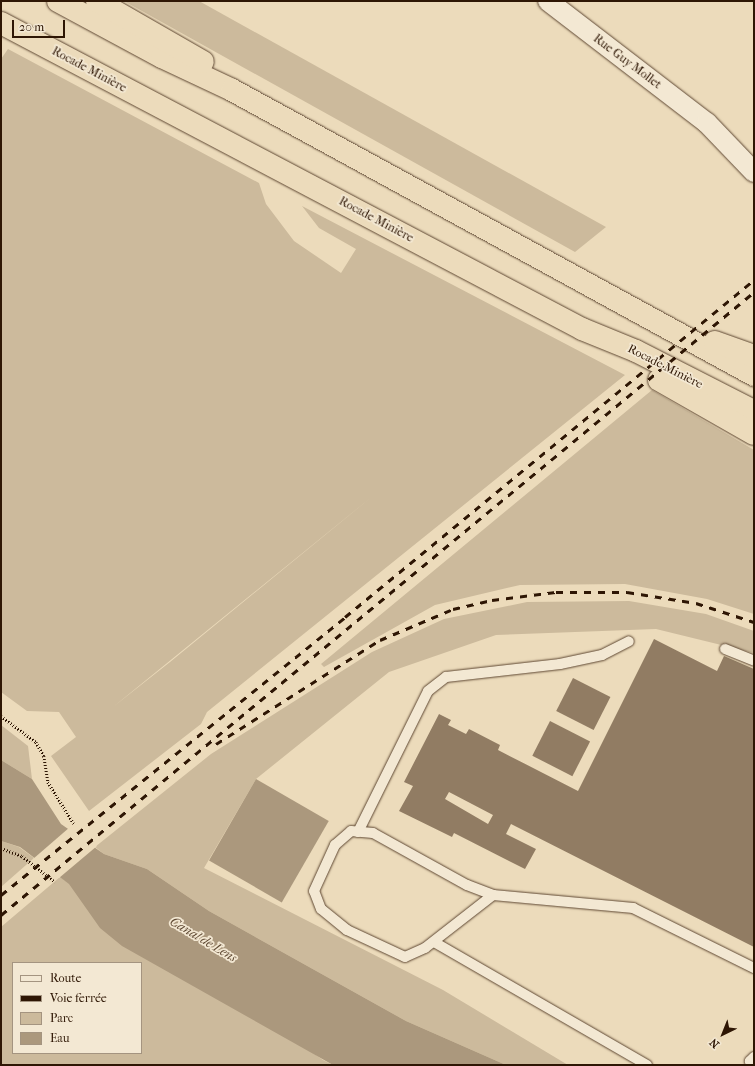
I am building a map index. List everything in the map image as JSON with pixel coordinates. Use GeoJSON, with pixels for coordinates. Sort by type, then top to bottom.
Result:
{"type":"FeatureCollection","features":[{"type":"Feature","properties":{"kind":"highway"},"geometry":{"type":"LineString","coordinates":[[58,1],[162,57],[232,90],[754,375]]}},
{"type":"Feature","properties":{"kind":"highway"},"geometry":{"type":"LineString","coordinates":[[97,1],[206,63],[232,90]]}},
{"type":"Feature","properties":{"kind":"highway","name":"Rocade Minière"},"geometry":{"type":"LineString","coordinates":[[1,23],[582,329],[636,352],[754,411]]}},
{"type":"Feature","properties":{"kind":"highway"},"geometry":{"type":"LineString","coordinates":[[639,313],[754,356]]}},
{"type":"Feature","properties":{"kind":"highway"},"geometry":{"type":"LineString","coordinates":[[582,329],[641,370],[754,434]]}},
{"type":"Feature","properties":{"kind":"street","name":"Rue Guy Mollet"},"geometry":{"type":"LineString","coordinates":[[548,1],[707,123],[754,172]]}},
{"type":"Feature","properties":{"kind":"lane"},"geometry":{"type":"LineString","coordinates":[[358,832],[428,691],[446,677],[560,664],[602,655],[629,641]]}},
{"type":"Feature","properties":{"kind":"lane"},"geometry":{"type":"LineString","coordinates":[[725,649],[754,661]]}},
{"type":"Feature","properties":{"kind":"lane"},"geometry":{"type":"LineString","coordinates":[[493,896],[434,942],[405,957],[347,930],[321,909],[314,891],[335,845],[351,831],[373,834],[467,885],[493,896],[633,908],[754,968]]}},
{"type":"Feature","properties":{"kind":"lane"},"geometry":{"type":"LineString","coordinates":[[434,942],[647,1065]]}},
{"type":"Feature","properties":{"kind":"path"},"geometry":{"type":"LineString","coordinates":[[1,716],[36,742],[44,756],[48,782],[74,824]]}},
{"type":"Feature","properties":{"kind":"path"},"geometry":{"type":"LineString","coordinates":[[1,848],[22,856],[55,882]]}},
{"type":"Feature","properties":{"kind":"green space"},"geometry":{"type":"Polygon","coordinates":[[[124,1],[199,1],[606,227],[575,252],[124,1]]]}},
{"type":"Feature","properties":{"kind":"green space"},"geometry":{"type":"Polygon","coordinates":[[[8,49],[259,183],[266,204],[294,241],[341,273],[356,249],[319,228],[302,206],[625,375],[207,712],[201,724],[89,811],[51,756],[76,737],[59,712],[27,711],[1,692],[1,59],[8,49]],[[374,495],[113,707],[170,662],[374,495]]]}},
{"type":"Feature","properties":{"kind":"green space"},"geometry":{"type":"Polygon","coordinates":[[[652,390],[754,450],[754,614],[707,599],[625,584],[520,585],[435,605],[324,667],[321,664],[652,390]]]}},
{"type":"Feature","properties":{"kind":"green space"},"geometry":{"type":"Polygon","coordinates":[[[629,601],[706,614],[754,631],[754,653],[656,629],[496,635],[389,672],[256,779],[204,868],[443,990],[568,1065],[506,1065],[406,1021],[209,911],[147,869],[104,854],[95,847],[211,754],[372,652],[444,619],[527,602],[629,601]]]}},
{"type":"Feature","properties":{"kind":"green space"},"geometry":{"type":"Polygon","coordinates":[[[1,725],[28,746],[32,779],[1,760],[1,725]]]}},
{"type":"Feature","properties":{"kind":"green space"},"geometry":{"type":"Polygon","coordinates":[[[1,841],[19,847],[34,858],[1,887],[1,841]]]}},
{"type":"Feature","properties":{"kind":"green space"},"geometry":{"type":"Polygon","coordinates":[[[60,877],[323,1060],[333,1065],[1,1065],[1,927],[60,877]]]}},
{"type":"Feature","properties":{"kind":"water","name":"Canal de Lens"},"geometry":{"type":"Polygon","coordinates":[[[1,760],[32,779],[61,824],[104,854],[147,869],[209,911],[406,1021],[506,1065],[333,1065],[122,946],[100,928],[69,884],[20,847],[1,841],[1,760]]]}},
{"type":"Feature","properties":{"kind":"water"},"geometry":{"type":"Polygon","coordinates":[[[256,779],[329,821],[282,902],[209,860],[256,779]]]}},
{"type":"Feature","properties":{"kind":"pier"},"geometry":{"type":"Polygon","coordinates":[[[70,827],[97,846],[59,878],[33,859],[70,827]]]}},
{"type":"Feature","properties":{"kind":"building"},"geometry":{"type":"Polygon","coordinates":[[[654,639],[717,671],[724,656],[754,669],[754,947],[511,824],[506,834],[536,849],[525,869],[454,833],[452,837],[399,811],[413,786],[404,782],[439,714],[451,720],[448,725],[466,734],[469,729],[500,745],[498,750],[578,791],[654,639]],[[449,792],[445,799],[488,824],[493,815],[449,792]]]}},
{"type":"Feature","properties":{"kind":"building"},"geometry":{"type":"Polygon","coordinates":[[[573,678],[610,697],[594,730],[556,711],[573,678]]]}},
{"type":"Feature","properties":{"kind":"building"},"geometry":{"type":"Polygon","coordinates":[[[550,721],[590,741],[572,776],[532,756],[550,721]]]}},
{"type":"Feature","properties":{"kind":"railway"},"geometry":{"type":"LineString","coordinates":[[1,895],[345,617],[754,280]]}},
{"type":"Feature","properties":{"kind":"railway"},"geometry":{"type":"LineString","coordinates":[[1,915],[754,292]]}},
{"type":"Feature","properties":{"kind":"railway"},"geometry":{"type":"LineString","coordinates":[[216,744],[380,640],[453,609],[492,600],[556,592],[627,592],[696,603],[754,622]]}}]}
